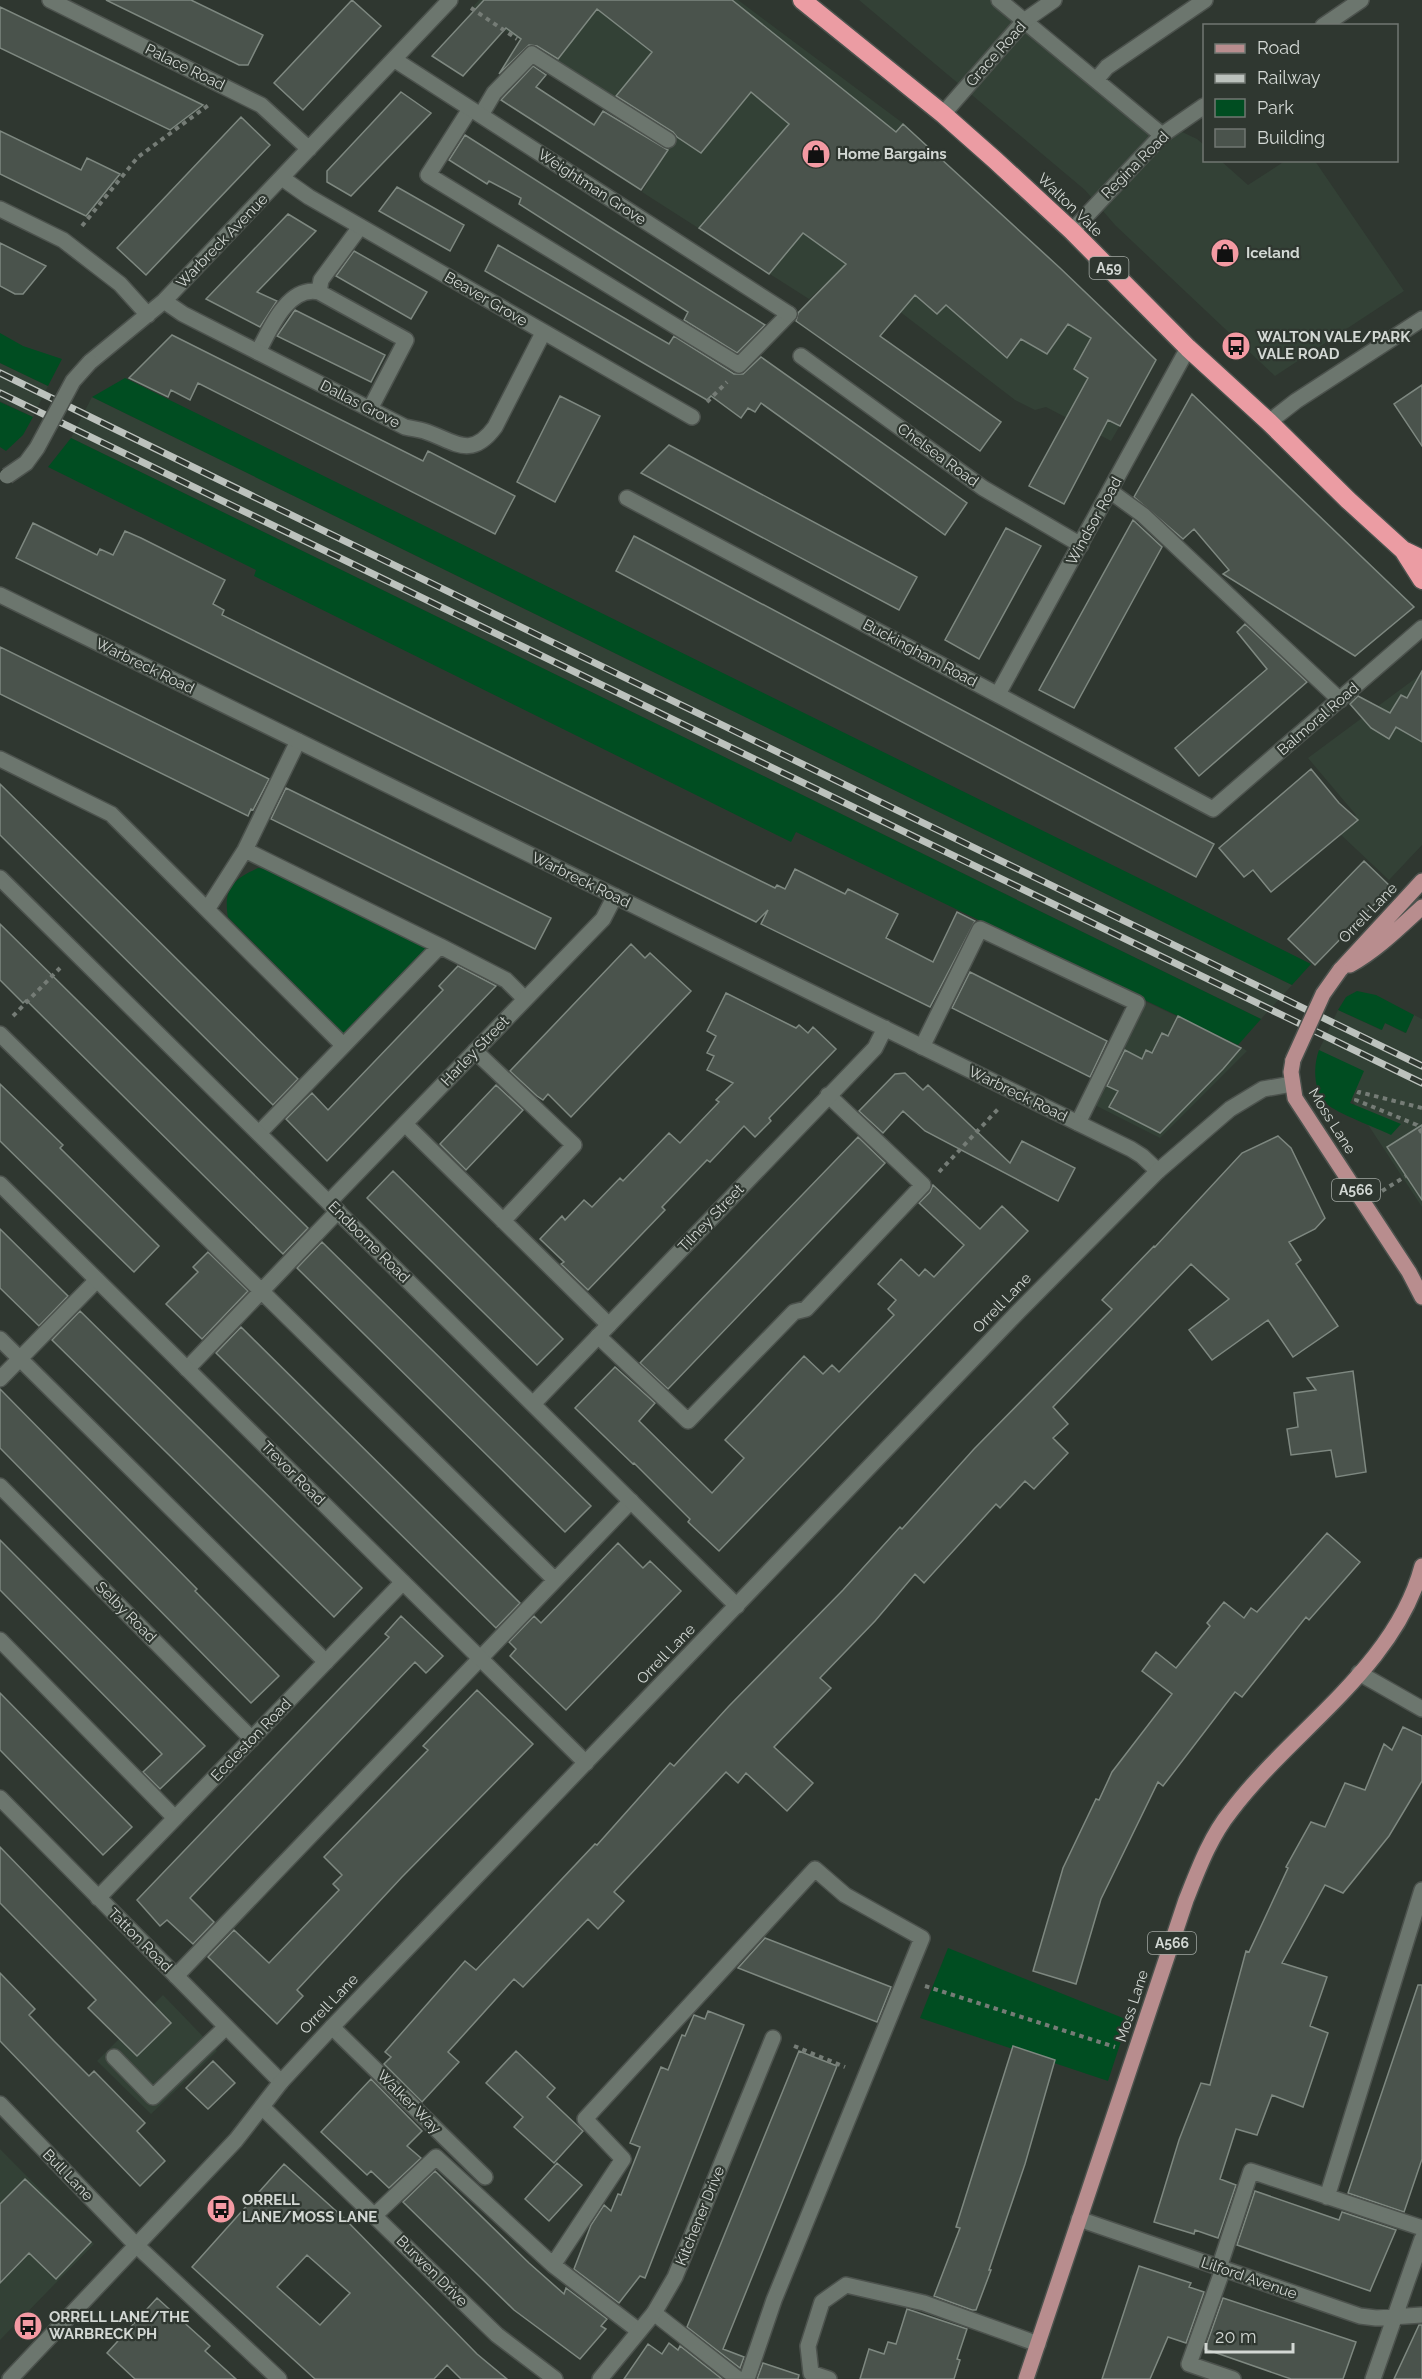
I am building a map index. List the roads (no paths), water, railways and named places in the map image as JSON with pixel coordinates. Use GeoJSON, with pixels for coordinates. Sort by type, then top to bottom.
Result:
{"type":"FeatureCollection","features":[{"type":"Feature","properties":{"kind":"highway","name":"Walton Vale"},"geometry":{"type":"LineString","coordinates":[[802,0],[943,114],[1072,231],[1188,348],[1269,422],[1348,500],[1404,550],[1422,559]]}},
{"type":"Feature","properties":{"kind":"highway","name":"Walton Vale"},"geometry":{"type":"LineString","coordinates":[[1404,550],[1422,580]]}},
{"type":"Feature","properties":{"kind":"main road","name":"Orrell Lane"},"geometry":{"type":"LineString","coordinates":[[1292,1084],[1293,1060],[1323,994],[1340,970],[1422,881]]}},
{"type":"Feature","properties":{"kind":"main road","name":"Orrell Lane"},"geometry":{"type":"LineString","coordinates":[[1340,970],[1372,951],[1422,907]]}},
{"type":"Feature","properties":{"kind":"main road","name":"Moss Lane"},"geometry":{"type":"LineString","coordinates":[[1292,1084],[1294,1098],[1364,1202],[1409,1272],[1422,1297]]}},
{"type":"Feature","properties":{"kind":"main road","name":"Moss Lane"},"geometry":{"type":"LineString","coordinates":[[1026,2379],[1186,1900],[1205,1856],[1229,1813],[1251,1786],[1359,1673],[1391,1635],[1406,1611],[1422,1566]]}},
{"type":"Feature","properties":{"kind":"street","name":"Palace Road"},"geometry":{"type":"LineString","coordinates":[[50,0],[261,105],[309,149]]}},
{"type":"Feature","properties":{"kind":"street","name":"Warbreck Avenue"},"geometry":{"type":"LineString","coordinates":[[4,480],[26,463],[37,448],[73,381],[90,362],[164,301],[450,0]]}},
{"type":"Feature","properties":{"kind":"street"},"geometry":{"type":"LineString","coordinates":[[999,0],[1162,135]]}},
{"type":"Feature","properties":{"kind":"street","name":"Grace Road"},"geometry":{"type":"LineString","coordinates":[[943,114],[1024,21],[1054,0]]}},
{"type":"Feature","properties":{"kind":"street"},"geometry":{"type":"LineString","coordinates":[[1096,80],[1107,67],[1205,0]]}},
{"type":"Feature","properties":{"kind":"street"},"geometry":{"type":"LineString","coordinates":[[1326,24],[1361,0]]}},
{"type":"Feature","properties":{"kind":"street"},"geometry":{"type":"LineString","coordinates":[[476,112],[532,54],[668,140]]}},
{"type":"Feature","properties":{"kind":"street","name":"Weightman Grove"},"geometry":{"type":"LineString","coordinates":[[395,60],[476,112],[789,314],[739,364],[428,175],[476,112]]}},
{"type":"Feature","properties":{"kind":"street","name":"Regina Road"},"geometry":{"type":"LineString","coordinates":[[1072,231],[1162,135],[1203,107]]}},
{"type":"Feature","properties":{"kind":"street","name":"Beaver Grove"},"geometry":{"type":"LineString","coordinates":[[282,178],[295,189],[692,417]]}},
{"type":"Feature","properties":{"kind":"street"},"geometry":{"type":"LineString","coordinates":[[0,209],[68,244],[120,284],[148,315]]}},
{"type":"Feature","properties":{"kind":"street"},"geometry":{"type":"LineString","coordinates":[[319,292],[321,280],[360,226]]}},
{"type":"Feature","properties":{"kind":"street"},"geometry":{"type":"LineString","coordinates":[[258,352],[269,330],[293,298],[303,291],[319,292],[406,340],[370,409]]}},
{"type":"Feature","properties":{"kind":"street","name":"Dallas Grove"},"geometry":{"type":"LineString","coordinates":[[164,301],[183,314],[405,427],[425,431],[456,445],[475,443],[491,433],[543,333]]}},
{"type":"Feature","properties":{"kind":"street"},"geometry":{"type":"LineString","coordinates":[[1269,422],[1296,401],[1422,319]]}},
{"type":"Feature","properties":{"kind":"street","name":"Windsor Road"},"geometry":{"type":"LineString","coordinates":[[998,694],[1188,348]]}},
{"type":"Feature","properties":{"kind":"street","name":"Chelsea Road"},"geometry":{"type":"LineString","coordinates":[[801,356],[983,488],[1081,545]]}},
{"type":"Feature","properties":{"kind":"street"},"geometry":{"type":"LineString","coordinates":[[1110,491],[1143,515],[1340,700]]}},
{"type":"Feature","properties":{"kind":"street","name":"Buckingham Road"},"geometry":{"type":"LineString","coordinates":[[627,498],[1212,809]]}},
{"type":"Feature","properties":{"kind":"street","name":"Warbreck Road"},"geometry":{"type":"LineString","coordinates":[[0,595],[1078,1123],[1137,1153],[1158,1172]]}},
{"type":"Feature","properties":{"kind":"street","name":"Balmoral Road"},"geometry":{"type":"LineString","coordinates":[[1212,809],[1422,628]]}},
{"type":"Feature","properties":{"kind":"street"},"geometry":{"type":"LineString","coordinates":[[208,908],[245,850],[298,741]]}},
{"type":"Feature","properties":{"kind":"street"},"geometry":{"type":"LineString","coordinates":[[0,759],[111,814],[208,908],[343,1045]]}},
{"type":"Feature","properties":{"kind":"street"},"geometry":{"type":"LineString","coordinates":[[245,850],[506,980],[525,999]]}},
{"type":"Feature","properties":{"kind":"street","name":"Endborne Road"},"geometry":{"type":"LineString","coordinates":[[0,878],[737,1606]]}},
{"type":"Feature","properties":{"kind":"street","name":"Harley Street"},"geometry":{"type":"LineString","coordinates":[[188,1369],[261,1291],[405,1124],[603,919],[615,896]]}},
{"type":"Feature","properties":{"kind":"street"},"geometry":{"type":"LineString","coordinates":[[921,1047],[980,929],[1137,1003],[1078,1123]]}},
{"type":"Feature","properties":{"kind":"street"},"geometry":{"type":"LineString","coordinates":[[259,1133],[440,946]]}},
{"type":"Feature","properties":{"kind":"street"},"geometry":{"type":"LineString","coordinates":[[4,1027],[261,1291],[555,1580]]}},
{"type":"Feature","properties":{"kind":"street","name":"Tilney Street"},"geometry":{"type":"LineString","coordinates":[[533,1404],[874,1048],[885,1029]]}},
{"type":"Feature","properties":{"kind":"street"},"geometry":{"type":"LineString","coordinates":[[475,1051],[574,1145],[503,1221]]}},
{"type":"Feature","properties":{"kind":"street","name":"Orrell Lane"},"geometry":{"type":"LineString","coordinates":[[10,2379],[236,2140],[281,2082],[332,2027],[1018,1312],[1158,1172],[1230,1109],[1263,1089],[1292,1084]]}},
{"type":"Feature","properties":{"kind":"street"},"geometry":{"type":"LineString","coordinates":[[598,1336],[688,1420],[794,1312],[806,1309],[922,1185],[828,1095]]}},
{"type":"Feature","properties":{"kind":"street"},"geometry":{"type":"LineString","coordinates":[[405,1124],[609,1325]]}},
{"type":"Feature","properties":{"kind":"street","name":"Trevor Road"},"geometry":{"type":"LineString","coordinates":[[0,1184],[586,1763]]}},
{"type":"Feature","properties":{"kind":"street"},"geometry":{"type":"LineString","coordinates":[[0,1379],[97,1280]]}},
{"type":"Feature","properties":{"kind":"street"},"geometry":{"type":"LineString","coordinates":[[0,1339],[326,1662]]}},
{"type":"Feature","properties":{"kind":"street","name":"Selby Road"},"geometry":{"type":"LineString","coordinates":[[0,1486],[252,1739]]}},
{"type":"Feature","properties":{"kind":"street"},"geometry":{"type":"LineString","coordinates":[[176,1976],[631,1501]]}},
{"type":"Feature","properties":{"kind":"street","name":"Eccleston Road"},"geometry":{"type":"LineString","coordinates":[[98,1898],[403,1582]]}},
{"type":"Feature","properties":{"kind":"street"},"geometry":{"type":"LineString","coordinates":[[0,1640],[176,1818]]}},
{"type":"Feature","properties":{"kind":"street"},"geometry":{"type":"LineString","coordinates":[[1359,1673],[1422,1709]]}},
{"type":"Feature","properties":{"kind":"street","name":"Tatton Road"},"geometry":{"type":"LineString","coordinates":[[0,1798],[281,2082]]}},
{"type":"Feature","properties":{"kind":"street"},"geometry":{"type":"LineString","coordinates":[[554,2265],[623,2159],[585,2119],[815,1869],[845,1894],[922,1938],[774,2300],[747,2379]]}},
{"type":"Feature","properties":{"kind":"street"},"geometry":{"type":"LineString","coordinates":[[1327,2197],[1422,1890]]}},
{"type":"Feature","properties":{"kind":"street"},"geometry":{"type":"LineString","coordinates":[[114,2057],[153,2097],[226,2027]]}},
{"type":"Feature","properties":{"kind":"street","name":"Walker Way"},"geometry":{"type":"LineString","coordinates":[[332,2027],[485,2177]]}},
{"type":"Feature","properties":{"kind":"street","name":"Kitchener Drive"},"geometry":{"type":"LineString","coordinates":[[600,2379],[654,2313],[675,2277],[773,2038]]}},
{"type":"Feature","properties":{"kind":"street","name":"Bull Lane"},"geometry":{"type":"LineString","coordinates":[[0,2104],[136,2245],[279,2379]]}},
{"type":"Feature","properties":{"kind":"street","name":"Burwen Drive"},"geometry":{"type":"LineString","coordinates":[[262,2107],[497,2335],[555,2379]]}},
{"type":"Feature","properties":{"kind":"street"},"geometry":{"type":"LineString","coordinates":[[375,2215],[436,2157],[554,2265],[639,2331]]}},
{"type":"Feature","properties":{"kind":"street"},"geometry":{"type":"LineString","coordinates":[[1233,2379],[1189,2364],[1251,2171],[1422,2228]]}},
{"type":"Feature","properties":{"kind":"street","name":"Lilford Avenue"},"geometry":{"type":"LineString","coordinates":[[1079,2219],[1360,2316],[1376,2318],[1422,2315]]}},
{"type":"Feature","properties":{"kind":"street"},"geometry":{"type":"LineString","coordinates":[[1373,2379],[1422,2239]]}},
{"type":"Feature","properties":{"kind":"street"},"geometry":{"type":"LineString","coordinates":[[829,2379],[811,2373],[808,2346],[822,2302],[846,2285],[924,2303],[1038,2344]]}},
{"type":"Feature","properties":{"kind":"street"},"geometry":{"type":"LineString","coordinates":[[654,2313],[738,2379]]}},
{"type":"Feature","properties":{"kind":"railway"},"geometry":{"type":"LineString","coordinates":[[0,373],[1422,1066]]}},
{"type":"Feature","properties":{"kind":"railway"},"geometry":{"type":"LineString","coordinates":[[0,393],[1422,1083]]}},
{"type":"Feature","properties":{"kind":"place","name":"Home Bargains"},"geometry":{"type":"Point","coordinates":[816,154]}},
{"type":"Feature","properties":{"kind":"place","name":"Iceland"},"geometry":{"type":"Point","coordinates":[1225,253]}},
{"type":"Feature","properties":{"kind":"place","name":"WALTON VALE/PARK VALE ROAD"},"geometry":{"type":"Point","coordinates":[1236,346]}},
{"type":"Feature","properties":{"kind":"place","name":"ORRELL LANE/MOSS LANE"},"geometry":{"type":"Point","coordinates":[221,2209]}},
{"type":"Feature","properties":{"kind":"place","name":"ORRELL LANE/THE WARBRECK PH"},"geometry":{"type":"Point","coordinates":[28,2326]}}]}
